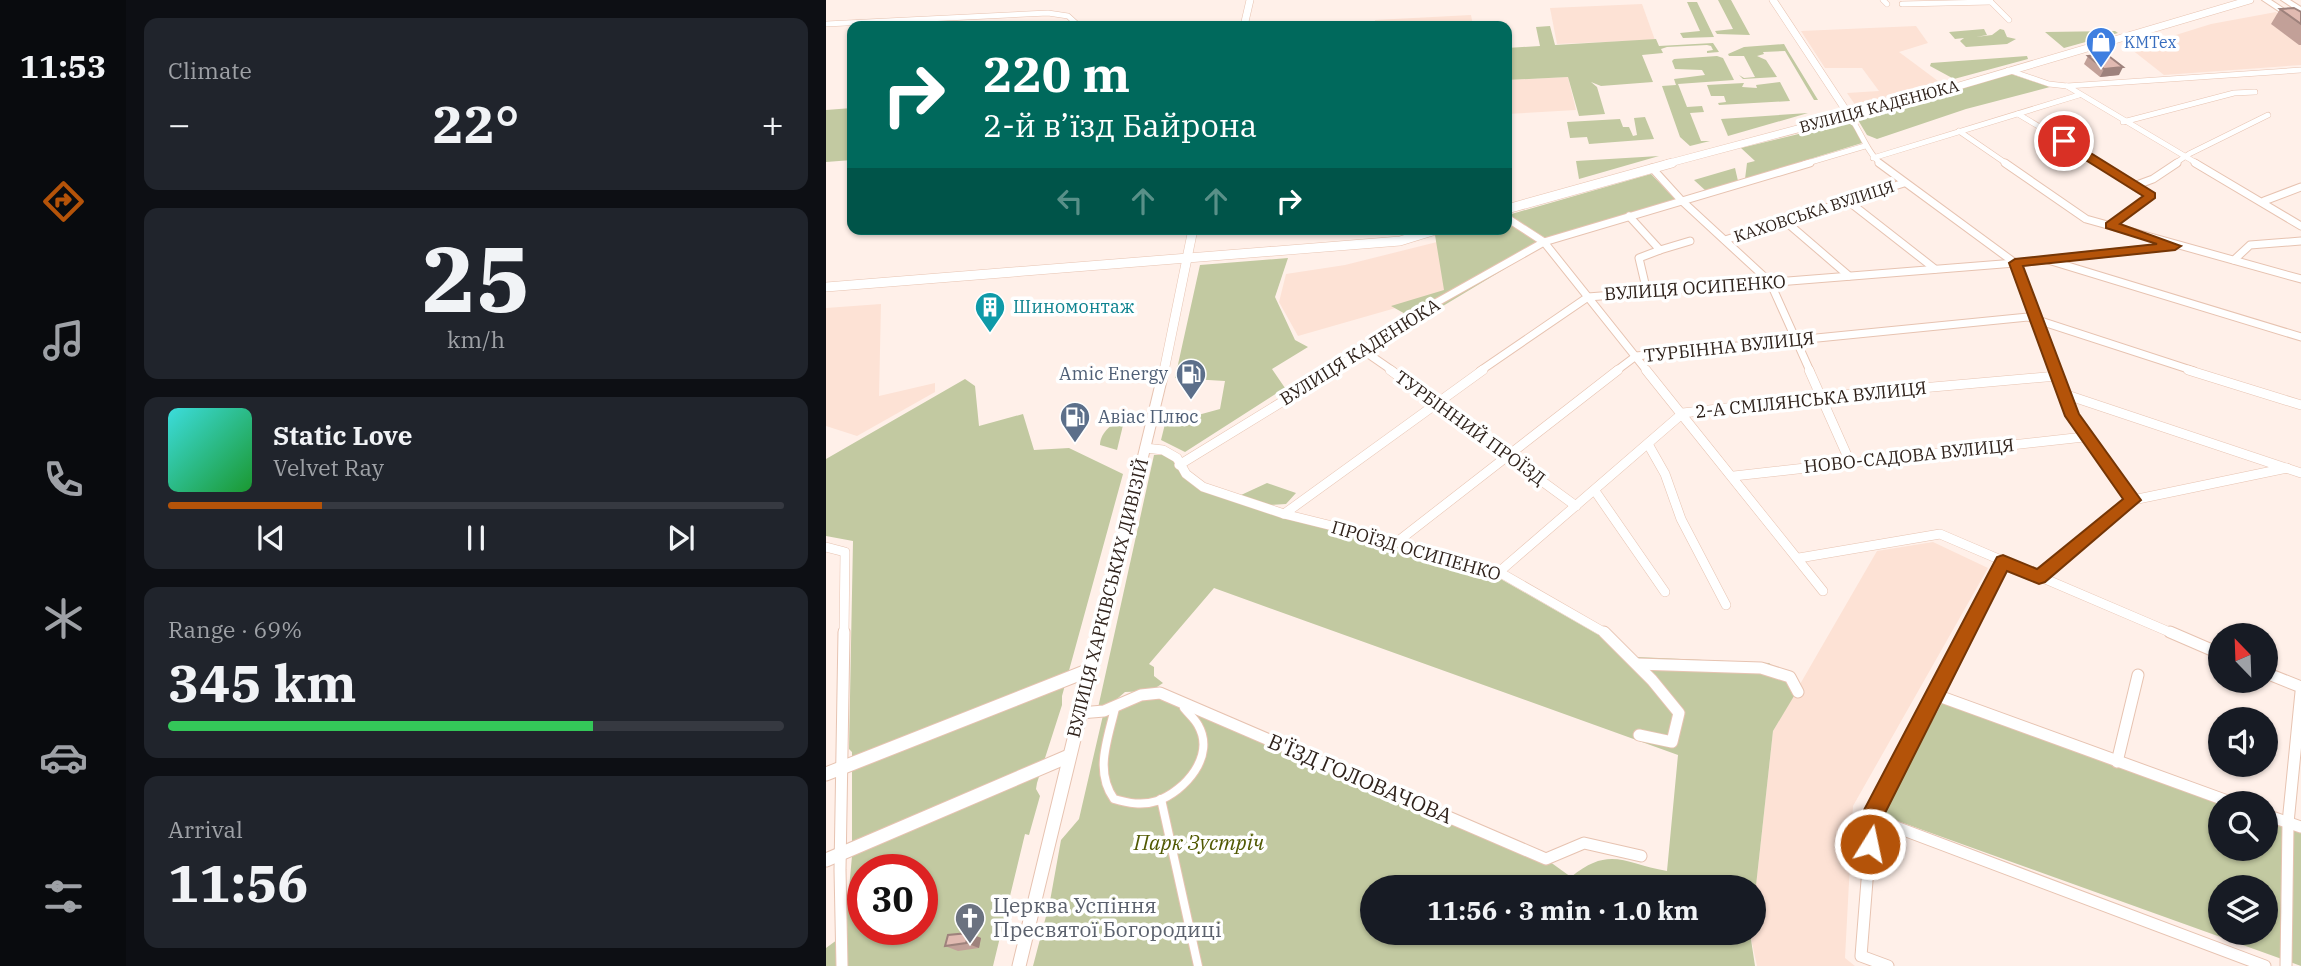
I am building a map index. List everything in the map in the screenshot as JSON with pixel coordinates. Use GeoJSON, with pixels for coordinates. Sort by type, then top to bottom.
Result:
{"type":"FeatureCollection","features":[{"type":"Feature","properties":{"kind":"main road"},"geometry":{"type":"LineString","coordinates":[[2266,0],[2301,24]]}},
{"type":"Feature","properties":{"kind":"main road"},"geometry":{"type":"LineString","coordinates":[[2285,0],[2301,10]]}},
{"type":"Feature","properties":{"kind":"street"},"geometry":{"type":"LineString","coordinates":[[1245,21],[1251,0]]}},
{"type":"Feature","properties":{"kind":"street"},"geometry":{"type":"LineString","coordinates":[[1773,0],[1862,133],[1865,146],[1873,158],[2015,263],[2072,416],[2084,437],[2133,500]]}},
{"type":"Feature","properties":{"kind":"street","name":"ВУЛИЦЯ КАДЕНЮКА"},"geometry":{"type":"LineString","coordinates":[[1512,208],[1849,115],[2250,0]]}},
{"type":"Feature","properties":{"kind":"street"},"geometry":{"type":"LineString","coordinates":[[1902,4],[1990,1],[2009,20]]}},
{"type":"Feature","properties":{"kind":"street"},"geometry":{"type":"LineString","coordinates":[[887,21],[1048,13],[1068,16],[1074,21]]}},
{"type":"Feature","properties":{"kind":"street"},"geometry":{"type":"LineString","coordinates":[[826,24],[847,23]]}},
{"type":"Feature","properties":{"kind":"street"},"geometry":{"type":"LineString","coordinates":[[2008,70],[2067,86],[2301,70]]}},
{"type":"Feature","properties":{"kind":"street"},"geometry":{"type":"LineString","coordinates":[[2067,86],[2123,122],[2264,201],[2301,226]]}},
{"type":"Feature","properties":{"kind":"street"},"geometry":{"type":"LineString","coordinates":[[2123,122],[2234,93],[2255,92]]}},
{"type":"Feature","properties":{"kind":"street"},"geometry":{"type":"LineString","coordinates":[[1873,158],[2079,95]]}},
{"type":"Feature","properties":{"kind":"street"},"geometry":{"type":"LineString","coordinates":[[2018,114],[2127,179],[2150,196],[2111,225]]}},
{"type":"Feature","properties":{"kind":"street"},"geometry":{"type":"LineString","coordinates":[[2134,186],[2153,179],[2183,157],[2268,116]]}},
{"type":"Feature","properties":{"kind":"street"},"geometry":{"type":"LineString","coordinates":[[1959,131],[2086,219],[2301,279]]}},
{"type":"Feature","properties":{"kind":"street","name":"ВУЛИЦЯ КАДЕНЮКА"},"geometry":{"type":"LineString","coordinates":[[1179,464],[1364,351],[1432,305],[1544,242],[1865,146]]}},
{"type":"Feature","properties":{"kind":"street"},"geometry":{"type":"LineString","coordinates":[[1653,168],[1681,200],[1770,282],[1850,462]]}},
{"type":"Feature","properties":{"kind":"street","name":"КАХОВСЬКА ВУЛИЦЯ"},"geometry":{"type":"LineString","coordinates":[[1725,240],[1904,183]]}},
{"type":"Feature","properties":{"kind":"street"},"geometry":{"type":"LineString","coordinates":[[2264,201],[2301,187]]}},
{"type":"Feature","properties":{"kind":"street"},"geometry":{"type":"LineString","coordinates":[[1848,201],[1934,270]]}},
{"type":"Feature","properties":{"kind":"street"},"geometry":{"type":"LineString","coordinates":[[1629,216],[1660,250]]}},
{"type":"Feature","properties":{"kind":"street"},"geometry":{"type":"LineString","coordinates":[[1512,221],[1544,242],[1824,591]]}},
{"type":"Feature","properties":{"kind":"street"},"geometry":{"type":"LineString","coordinates":[[1785,221],[1849,276]]}},
{"type":"Feature","properties":{"kind":"street","name":"ВУЛИЦЯ ХАРКІВСЬКИХ ДИВІЗІЙ"},"geometry":{"type":"LineString","coordinates":[[1019,966],[1145,448],[1192,235]]}},
{"type":"Feature","properties":{"kind":"street"},"geometry":{"type":"LineString","coordinates":[[826,287],[1400,241],[1420,235]]}},
{"type":"Feature","properties":{"kind":"street"},"geometry":{"type":"LineString","coordinates":[[1647,292],[1639,258],[1690,241]]}},
{"type":"Feature","properties":{"kind":"street"},"geometry":{"type":"LineString","coordinates":[[2234,260],[2250,246],[2301,241]]}},
{"type":"Feature","properties":{"kind":"street","name":"ВУЛИЦЯ ОСИПЕНКО"},"geometry":{"type":"LineString","coordinates":[[1284,514],[1436,402],[1588,296],[1934,270],[2175,246]]}},
{"type":"Feature","properties":{"kind":"street"},"geometry":{"type":"LineString","coordinates":[[2045,259],[2301,337]]}},
{"type":"Feature","properties":{"kind":"street","name":"ТУРБІННА ВУЛИЦЯ"},"geometry":{"type":"LineString","coordinates":[[1397,542],[1636,356],[2028,317],[2301,405]]}},
{"type":"Feature","properties":{"kind":"street","name":"ТУРБІННИЙ ПРОЇЗД"},"geometry":{"type":"LineString","coordinates":[[1364,351],[1576,506]]}},
{"type":"Feature","properties":{"kind":"street","name":"2-А СМІЛЯНСЬКА ВУЛИЦЯ"},"geometry":{"type":"LineString","coordinates":[[1499,572],[1683,413],[1820,397],[2057,376]]}},
{"type":"Feature","properties":{"kind":"street"},"geometry":{"type":"LineString","coordinates":[[2064,394],[2301,473]]}},
{"type":"Feature","properties":{"kind":"street","name":"НОВО-САДОВА ВУЛИЦЯ"},"geometry":{"type":"LineString","coordinates":[[1734,476],[2084,437]]}},
{"type":"Feature","properties":{"kind":"street"},"geometry":{"type":"LineString","coordinates":[[1648,444],[1665,474],[1681,519],[1726,605]]}},
{"type":"Feature","properties":{"kind":"street","name":"ПРОЇЗД ОСИПЕНКО"},"geometry":{"type":"LineString","coordinates":[[1145,448],[1167,452],[1177,458],[1186,474],[1203,487],[1284,514],[1397,542],[1499,572],[1607,634],[1679,713],[1672,742],[1639,735]]}},
{"type":"Feature","properties":{"kind":"street"},"geometry":{"type":"LineString","coordinates":[[2039,577],[2133,500],[2287,468]]}},
{"type":"Feature","properties":{"kind":"street"},"geometry":{"type":"LineString","coordinates":[[1595,491],[1665,592]]}},
{"type":"Feature","properties":{"kind":"street"},"geometry":{"type":"LineString","coordinates":[[1799,558],[1940,534],[2208,648]]}},
{"type":"Feature","properties":{"kind":"street"},"geometry":{"type":"LineString","coordinates":[[826,547],[845,552],[842,966]]}},
{"type":"Feature","properties":{"kind":"street"},"geometry":{"type":"LineString","coordinates":[[1888,966],[1861,956],[1872,818],[2003,562]]}},
{"type":"Feature","properties":{"kind":"street"},"geometry":{"type":"LineString","coordinates":[[1635,663],[1652,667],[1713,666],[1773,670],[1790,677],[1798,692]]}},
{"type":"Feature","properties":{"kind":"street"},"geometry":{"type":"LineString","coordinates":[[826,774],[1091,669]]}},
{"type":"Feature","properties":{"kind":"street"},"geometry":{"type":"LineString","coordinates":[[2117,762],[2138,676]]}},
{"type":"Feature","properties":{"kind":"street"},"geometry":{"type":"LineString","coordinates":[[2278,679],[2301,690],[2288,823],[2286,966]]}},
{"type":"Feature","properties":{"kind":"street","name":"В'ЇЗД ГОЛОВАЧОВА"},"geometry":{"type":"LineString","coordinates":[[1080,713],[1104,711],[1141,695],[1160,694],[1546,859],[1584,843],[1641,856]]}},
{"type":"Feature","properties":{"kind":"street"},"geometry":{"type":"LineString","coordinates":[[1936,695],[2208,794]]}},
{"type":"Feature","properties":{"kind":"street"},"geometry":{"type":"LineString","coordinates":[[1115,706],[1103,770],[1107,791],[1114,799],[1138,805],[1180,790],[1194,775],[1204,746],[1200,727],[1192,714],[1173,699]]}},
{"type":"Feature","properties":{"kind":"street"},"geometry":{"type":"LineString","coordinates":[[826,860],[1069,756]]}},
{"type":"Feature","properties":{"kind":"street"},"geometry":{"type":"LineString","coordinates":[[1161,799],[1198,966]]}},
{"type":"Feature","properties":{"kind":"street"},"geometry":{"type":"LineString","coordinates":[[1872,818],[2265,966]]}},
{"type":"Feature","properties":{"kind":"street"},"geometry":{"type":"LineString","coordinates":[[2278,819],[2301,827]]}},
{"type":"Feature","properties":{"kind":"shaded area"},"geometry":{"type":"Polygon","coordinates":[[[1642,4],[1655,40],[1557,44],[1550,8],[1642,4]]]}},
{"type":"Feature","properties":{"kind":"shaded area"},"geometry":{"type":"Polygon","coordinates":[[[2276,12],[2301,30],[2301,65],[2164,75],[2131,49],[2211,24],[2276,12]]]}},
{"type":"Feature","properties":{"kind":"shaded area"},"geometry":{"type":"Polygon","coordinates":[[[1471,15],[1472,21],[1375,21],[1471,15]]]}},
{"type":"Feature","properties":{"kind":"shaded area"},"geometry":{"type":"Polygon","coordinates":[[[1916,26],[1928,43],[1899,52],[1942,84],[1856,106],[1847,93],[1879,91],[1862,68],[1825,68],[1801,31],[1916,26]]]}},
{"type":"Feature","properties":{"kind":"shaded area"},"geometry":{"type":"Polygon","coordinates":[[[1568,77],[1576,110],[1512,114],[1512,80],[1568,77]]]}},
{"type":"Feature","properties":{"kind":"shaded area"},"geometry":{"type":"Polygon","coordinates":[[[1441,241],[1448,293],[1298,336],[1279,302],[1286,274],[1345,265],[1441,241]]]}},
{"type":"Feature","properties":{"kind":"shaded area"},"geometry":{"type":"Polygon","coordinates":[[[881,304],[879,396],[935,383],[935,392],[857,436],[826,426],[826,308],[881,304]]]}},
{"type":"Feature","properties":{"kind":"shaded area"},"geometry":{"type":"Polygon","coordinates":[[[1933,542],[1988,568],[1853,806],[1845,958],[1855,966],[1757,966],[1752,945],[1766,945],[1766,875],[1757,875],[1773,731],[1877,551],[1933,542]]]}},
{"type":"Feature","properties":{"kind":"green space"},"geometry":{"type":"Polygon","coordinates":[[[1718,0],[1731,0],[1750,35],[1717,34],[1715,31],[1733,29],[1718,0]]]}},
{"type":"Feature","properties":{"kind":"green space"},"geometry":{"type":"Polygon","coordinates":[[[1687,2],[1697,2],[1714,37],[1683,38],[1680,33],[1700,31],[1687,2]]]}},
{"type":"Feature","properties":{"kind":"green space"},"geometry":{"type":"Polygon","coordinates":[[[1550,26],[1555,45],[1656,39],[1659,46],[1713,43],[1719,52],[1707,53],[1713,50],[1707,45],[1667,47],[1661,49],[1663,53],[1642,55],[1653,82],[1601,86],[1591,82],[1597,87],[1605,114],[1579,116],[1568,77],[1512,80],[1512,48],[1540,46],[1536,27],[1550,26]]]}},
{"type":"Feature","properties":{"kind":"green space"},"geometry":{"type":"Polygon","coordinates":[[[1984,29],[1987,35],[1976,37],[1992,35],[2000,29],[2004,30],[2007,37],[2016,39],[2007,44],[1966,47],[1960,41],[1964,38],[1955,39],[1949,32],[1984,29]]]}},
{"type":"Feature","properties":{"kind":"green space"},"geometry":{"type":"Polygon","coordinates":[[[2045,32],[2118,33],[2064,48],[2045,32]]]}},
{"type":"Feature","properties":{"kind":"green space"},"geometry":{"type":"Polygon","coordinates":[[[1784,44],[1818,100],[1814,100],[1785,51],[1763,52],[1764,54],[1757,56],[1766,60],[1777,77],[1743,79],[1739,75],[1744,78],[1755,77],[1744,56],[1728,54],[1744,47],[1784,44]]]}},
{"type":"Feature","properties":{"kind":"green space"},"geometry":{"type":"Polygon","coordinates":[[[1717,56],[1723,58],[1734,80],[1678,84],[1687,107],[1702,106],[1704,112],[1690,113],[1701,141],[1710,141],[1690,146],[1680,137],[1662,86],[1676,85],[1674,79],[1705,75],[1702,70],[1675,69],[1672,61],[1674,59],[1717,56]]]}},
{"type":"Feature","properties":{"kind":"green space"},"geometry":{"type":"Polygon","coordinates":[[[2027,56],[2028,59],[1954,79],[1930,66],[1931,63],[2027,56]]]}},
{"type":"Feature","properties":{"kind":"green space"},"geometry":{"type":"Polygon","coordinates":[[[2008,73],[2050,87],[1966,109],[1877,139],[1867,135],[1858,120],[1879,114],[1861,116],[1896,110],[1903,104],[2008,73]]]}},
{"type":"Feature","properties":{"kind":"green space"},"geometry":{"type":"Polygon","coordinates":[[[1780,82],[1790,101],[1719,105],[1718,103],[1726,102],[1724,96],[1711,96],[1707,85],[1744,83],[1742,87],[1757,88],[1756,85],[1780,82]]]}},
{"type":"Feature","properties":{"kind":"green space"},"geometry":{"type":"Polygon","coordinates":[[[847,108],[847,160],[826,162],[826,110],[847,108]]]}},
{"type":"Feature","properties":{"kind":"green space"},"geometry":{"type":"Polygon","coordinates":[[[1808,113],[1728,136],[1721,119],[1808,113]]]}},
{"type":"Feature","properties":{"kind":"green space"},"geometry":{"type":"Polygon","coordinates":[[[1645,117],[1654,139],[1589,144],[1587,137],[1570,138],[1567,122],[1620,119],[1623,127],[1629,127],[1633,136],[1637,135],[1634,118],[1645,117]]]}},
{"type":"Feature","properties":{"kind":"green space"},"geometry":{"type":"Polygon","coordinates":[[[1844,123],[1857,130],[1862,143],[1745,179],[1747,163],[1755,161],[1741,148],[1844,123]]]}},
{"type":"Feature","properties":{"kind":"green space"},"geometry":{"type":"Polygon","coordinates":[[[1659,156],[1579,179],[1576,161],[1659,156]]]}},
{"type":"Feature","properties":{"kind":"green space"},"geometry":{"type":"Polygon","coordinates":[[[1735,168],[1738,181],[1706,191],[1694,180],[1735,168]]]}},
{"type":"Feature","properties":{"kind":"green space"},"geometry":{"type":"Polygon","coordinates":[[[1651,174],[1675,199],[1547,239],[1512,217],[1512,214],[1651,174]]]}},
{"type":"Feature","properties":{"kind":"green space"},"geometry":{"type":"Polygon","coordinates":[[[1512,224],[1537,240],[1541,247],[1418,321],[1391,306],[1444,290],[1435,235],[1512,235],[1512,224]]]}},
{"type":"Feature","properties":{"kind":"green space"},"geometry":{"type":"Polygon","coordinates":[[[1288,258],[1275,297],[1295,340],[1308,347],[1272,369],[1285,388],[1185,452],[1161,440],[1165,424],[1220,409],[1225,381],[1175,378],[1200,265],[1288,258]]]}},
{"type":"Feature","properties":{"kind":"green space"},"geometry":{"type":"Polygon","coordinates":[[[965,379],[975,386],[979,426],[1023,414],[1034,450],[1069,448],[1123,474],[1062,696],[1062,705],[1037,783],[1036,789],[1040,796],[1029,835],[1025,834],[993,966],[826,966],[826,948],[845,934],[847,912],[847,945],[938,945],[938,854],[852,854],[852,752],[849,749],[853,541],[826,536],[826,459],[965,379]]]}},
{"type":"Feature","properties":{"kind":"green space"},"geometry":{"type":"Polygon","coordinates":[[[1125,417],[1117,450],[1100,445],[1105,432],[1125,417]]]}},
{"type":"Feature","properties":{"kind":"green space"},"geometry":{"type":"Polygon","coordinates":[[[1154,455],[1168,455],[1190,482],[1241,495],[1267,483],[1296,493],[1286,504],[1270,505],[1298,518],[1492,574],[1637,657],[1769,663],[1800,686],[1773,731],[1757,875],[1574,875],[1585,867],[1607,859],[1628,861],[1667,871],[1678,755],[1214,588],[1149,664],[1154,667],[1154,676],[1163,683],[1151,691],[1125,692],[1110,705],[1098,708],[1154,455]]]}},
{"type":"Feature","properties":{"kind":"green space","name":"Парк Зустріч"},"geometry":{"type":"Polygon","coordinates":[[[1160,693],[1546,859],[1568,875],[1360,875],[1360,945],[1752,945],[1755,966],[1033,966],[1050,901],[1061,840],[1079,819],[1104,711],[1160,693]]]}},
{"type":"Feature","properties":{"kind":"green space"},"geometry":{"type":"Polygon","coordinates":[[[1942,703],[2208,798],[2208,861],[2278,861],[2278,822],[2301,830],[2301,966],[2243,945],[2278,945],[2278,875],[2208,875],[2208,933],[1881,815],[1942,703]]]}},
{"type":"Feature","properties":{"kind":"building"},"geometry":{"type":"Polygon","coordinates":[[[2294,8],[2301,12],[2301,24],[2280,9],[2294,8]]]}},
{"type":"Feature","properties":{"kind":"building"},"geometry":{"type":"Polygon","coordinates":[[[2106,54],[2123,67],[2104,69],[2088,56],[2106,54]]]}},
{"type":"Feature","properties":{"kind":"building"},"geometry":{"type":"Polygon","coordinates":[[[969,933],[966,943],[945,946],[948,935],[969,933]]]}},
{"type":"Feature","properties":{"kind":"place","name":"KMTex"},"geometry":{"type":"Point","coordinates":[2101,69]}},
{"type":"Feature","properties":{"kind":"place","name":"Шиномонтаж"},"geometry":{"type":"Point","coordinates":[990,334]}},
{"type":"Feature","properties":{"kind":"place","name":"Amic Energy"},"geometry":{"type":"Point","coordinates":[1191,401]}},
{"type":"Feature","properties":{"kind":"place","name":"Авіас Плюс"},"geometry":{"type":"Point","coordinates":[1075,444]}},
{"type":"Feature","properties":{"kind":"place","name":"Церква Успіння Пресвятої Богородиці"},"geometry":{"type":"Point","coordinates":[970,945]}},
{"type":"Feature","properties":{"kind":"route"},"geometry":{"type":"LineString","coordinates":[[1870,844],[1872,818],[2003,562],[2039,577],[2133,500],[2084,437],[2072,416],[2015,263],[2175,246],[2111,225],[2150,196],[2064,141]]}}]}
